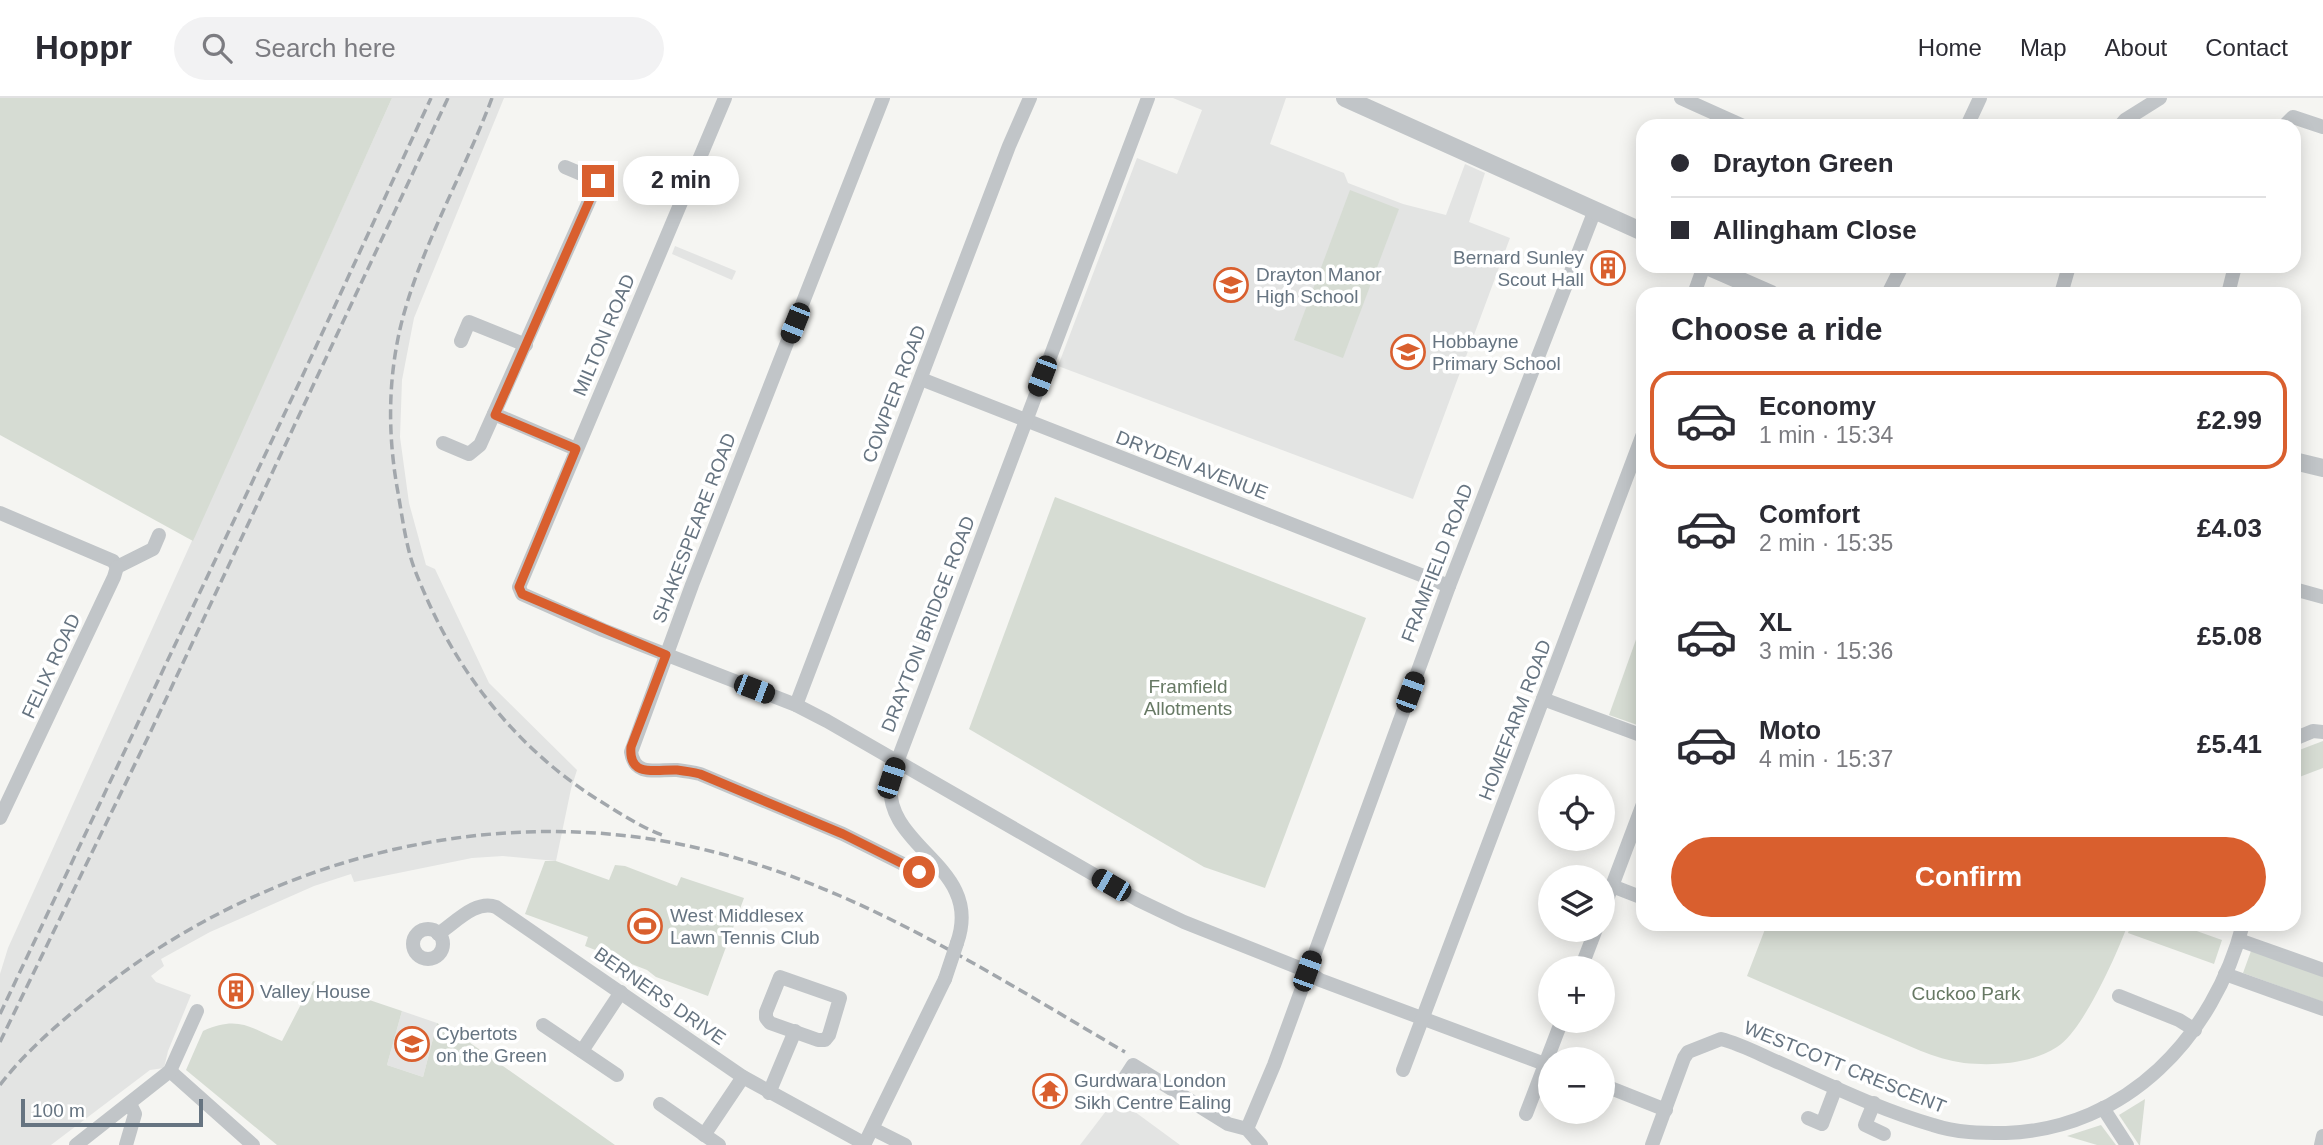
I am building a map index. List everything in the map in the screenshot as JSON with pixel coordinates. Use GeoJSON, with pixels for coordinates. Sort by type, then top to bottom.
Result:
{"type":"FeatureCollection","features":[{"type":"Feature","properties":{"kind":"street","name":"MILTON ROAD"},"geometry":{"type":"LineString","coordinates":[[666,655],[529,598],[522,594],[519,587],[725,98]]}},
{"type":"Feature","properties":{"kind":"street","name":"SHAKESPEARE ROAD"},"geometry":{"type":"LineString","coordinates":[[883,98],[631,747],[632,758],[638,767],[651,772],[675,770],[700,774],[843,834],[919,872]]}},
{"type":"Feature","properties":{"kind":"street","name":"COWPER ROAD"},"geometry":{"type":"LineString","coordinates":[[796,705],[1030,98]]}},
{"type":"Feature","properties":{"kind":"street","name":"DRAYTON BRIDGE ROAD"},"geometry":{"type":"LineString","coordinates":[[865,1144],[945,979],[957,943],[962,916],[952,881],[904,829],[894,812],[890,785],[1148,98]]}},
{"type":"Feature","properties":{"kind":"street"},"geometry":{"type":"LineString","coordinates":[[1345,98],[1636,229]]}},
{"type":"Feature","properties":{"kind":"street"},"geometry":{"type":"LineString","coordinates":[[1681,98],[1728,119]]}},
{"type":"Feature","properties":{"kind":"street"},"geometry":{"type":"LineString","coordinates":[[1970,119],[1980,98]]}},
{"type":"Feature","properties":{"kind":"street"},"geometry":{"type":"LineString","coordinates":[[2127,119],[2160,98]]}},
{"type":"Feature","properties":{"kind":"street"},"geometry":{"type":"LineString","coordinates":[[2301,120],[2323,127]]}},
{"type":"Feature","properties":{"kind":"street"},"geometry":{"type":"LineString","coordinates":[[443,443],[469,454],[480,445],[526,345],[598,181],[565,167]]}},
{"type":"Feature","properties":{"kind":"street","name":"FRAMFIELD ROAD"},"geometry":{"type":"LineString","coordinates":[[1247,1129],[1274,1065],[1449,586],[1595,210]]}},
{"type":"Feature","properties":{"kind":"street"},"geometry":{"type":"LineString","coordinates":[[1722,273],[1754,287]]}},
{"type":"Feature","properties":{"kind":"street"},"geometry":{"type":"LineString","coordinates":[[461,341],[469,322],[526,345]]}},
{"type":"Feature","properties":{"kind":"street","name":"DRYDEN AVENUE"},"geometry":{"type":"LineString","coordinates":[[921,379],[1449,586]]}},
{"type":"Feature","properties":{"kind":"street"},"geometry":{"type":"LineString","coordinates":[[495,415],[576,449]]}},
{"type":"Feature","properties":{"kind":"street","name":"HOMEFARM ROAD"},"geometry":{"type":"LineString","coordinates":[[1403,1070],[1636,453]]}},
{"type":"Feature","properties":{"kind":"street"},"geometry":{"type":"LineString","coordinates":[[2301,463],[2323,468]]}},
{"type":"Feature","properties":{"kind":"street"},"geometry":{"type":"LineString","coordinates":[[0,513],[113,561],[117,567],[153,549],[159,535]]}},
{"type":"Feature","properties":{"kind":"street","name":"FELIX ROAD"},"geometry":{"type":"LineString","coordinates":[[0,818],[117,567]]}},
{"type":"Feature","properties":{"kind":"street"},"geometry":{"type":"LineString","coordinates":[[2301,591],[2323,597]]}},
{"type":"Feature","properties":{"kind":"street"},"geometry":{"type":"LineString","coordinates":[[666,655],[796,705],[1138,900],[1184,922],[1307,971],[1320,980],[1538,1061]]}},
{"type":"Feature","properties":{"kind":"street"},"geometry":{"type":"LineString","coordinates":[[1543,699],[1636,733]]}},
{"type":"Feature","properties":{"kind":"street"},"geometry":{"type":"LineString","coordinates":[[2301,736],[2313,731],[2323,732]]}},
{"type":"Feature","properties":{"kind":"street"},"geometry":{"type":"LineString","coordinates":[[1615,878],[1636,823]]}},
{"type":"Feature","properties":{"kind":"street"},"geometry":{"type":"LineString","coordinates":[[1615,887],[1636,895]]}},
{"type":"Feature","properties":{"kind":"street","name":"BERNERS DRIVE"},"geometry":{"type":"LineString","coordinates":[[438,934],[480,905],[489,904],[528,928],[743,1077],[865,1144]]}},
{"type":"Feature","properties":{"kind":"street","name":"WESTCOTT CRESCENT"},"geometry":{"type":"LineString","coordinates":[[1652,1145],[1688,1052],[1721,1040],[1933,1126],[1986,1139],[2047,1129],[2079,1119],[2146,1081],[2174,1056],[2195,1030],[2225,974],[2240,931]]}},
{"type":"Feature","properties":{"kind":"street"},"geometry":{"type":"LineString","coordinates":[[2238,940],[2323,970]]}},
{"type":"Feature","properties":{"kind":"street"},"geometry":{"type":"LineString","coordinates":[[2225,974],[2323,1009]]}},
{"type":"Feature","properties":{"kind":"street"},"geometry":{"type":"LineString","coordinates":[[780,977],[840,998],[830,1035],[825,1040],[795,1031],[770,1023],[766,1018],[780,977]]}},
{"type":"Feature","properties":{"kind":"street"},"geometry":{"type":"LineString","coordinates":[[582,1051],[621,992]]}},
{"type":"Feature","properties":{"kind":"street"},"geometry":{"type":"LineString","coordinates":[[2119,996],[2179,1020],[2195,1030]]}},
{"type":"Feature","properties":{"kind":"street"},"geometry":{"type":"LineString","coordinates":[[76,1145],[170,1071],[197,1011]]}},
{"type":"Feature","properties":{"kind":"street"},"geometry":{"type":"LineString","coordinates":[[543,1025],[617,1075]]}},
{"type":"Feature","properties":{"kind":"street"},"geometry":{"type":"LineString","coordinates":[[769,1093],[795,1031]]}},
{"type":"Feature","properties":{"kind":"street"},"geometry":{"type":"LineString","coordinates":[[1122,1082],[1133,1065],[1228,1124],[1247,1129],[1261,1145]]}},
{"type":"Feature","properties":{"kind":"street"},"geometry":{"type":"LineString","coordinates":[[170,1071],[250,1144]]}},
{"type":"Feature","properties":{"kind":"street"},"geometry":{"type":"LineString","coordinates":[[704,1135],[743,1077]]}},
{"type":"Feature","properties":{"kind":"street"},"geometry":{"type":"LineString","coordinates":[[1526,1114],[1538,1087]]}},
{"type":"Feature","properties":{"kind":"street"},"geometry":{"type":"LineString","coordinates":[[1808,1118],[1822,1124],[1836,1087]]}},
{"type":"Feature","properties":{"kind":"street"},"geometry":{"type":"LineString","coordinates":[[1615,1090],[1666,1110]]}},
{"type":"Feature","properties":{"kind":"street"},"geometry":{"type":"LineString","coordinates":[[1874,1103],[1865,1125],[1884,1134]]}},
{"type":"Feature","properties":{"kind":"street"},"geometry":{"type":"LineString","coordinates":[[126,1145],[135,1114],[130,1104]]}},
{"type":"Feature","properties":{"kind":"street"},"geometry":{"type":"LineString","coordinates":[[660,1104],[719,1145]]}},
{"type":"Feature","properties":{"kind":"street"},"geometry":{"type":"LineString","coordinates":[[2102,1108],[2127,1145]]}},
{"type":"Feature","properties":{"kind":"street"},"geometry":{"type":"LineString","coordinates":[[873,1129],[905,1145]]}},
{"type":"Feature","properties":{"kind":"street"},"geometry":{"type":"LineString","coordinates":[[2320,1145],[2323,1136]]}},
{"type":"Feature","properties":{"kind":"shaded area"},"geometry":{"type":"Polygon","coordinates":[[[392,98],[504,98],[414,318],[402,380],[400,437],[409,503],[426,565],[435,569],[489,683],[577,770],[556,861],[503,856],[472,858],[354,882],[351,874],[314,886],[210,932],[161,959],[164,966],[151,976],[156,982],[191,995],[168,1051],[164,1068],[150,1070],[51,1145],[0,1145],[0,974],[8,948],[392,98]]]}},
{"type":"Feature","properties":{"kind":"shaded area","name":"Drayton Manor High School"},"geometry":{"type":"Polygon","coordinates":[[[1173,98],[1286,98],[1270,144],[1344,173],[1348,183],[1403,204],[1446,215],[1465,164],[1485,173],[1469,222],[1510,238],[1413,499],[1058,366],[1137,158],[1177,174],[1202,110],[1173,98]]]}},
{"type":"Feature","properties":{"kind":"shaded area"},"geometry":{"type":"Polygon","coordinates":[[[675,246],[736,271],[732,280],[672,254],[675,246]]]}},
{"type":"Feature","properties":{"kind":"shaded area","name":"Cybertots on the Green"},"geometry":{"type":"Polygon","coordinates":[[[402,1011],[437,1023],[423,1077],[387,1065],[402,1011]]]}},
{"type":"Feature","properties":{"kind":"shaded area"},"geometry":{"type":"Polygon","coordinates":[[[1116,1098],[1180,1145],[1080,1145],[1116,1098]]]}},
{"type":"Feature","properties":{"kind":"green space"},"geometry":{"type":"Polygon","coordinates":[[[0,98],[392,98],[193,541],[0,435],[0,98]]]}},
{"type":"Feature","properties":{"kind":"green space"},"geometry":{"type":"Polygon","coordinates":[[[1350,190],[1399,209],[1343,358],[1294,340],[1350,190]]]}},
{"type":"Feature","properties":{"kind":"green space","name":"Framfield Allotments"},"geometry":{"type":"Polygon","coordinates":[[[1055,497],[1366,618],[1265,888],[1204,867],[969,729],[1055,497]]]}},
{"type":"Feature","properties":{"kind":"green space"},"geometry":{"type":"Polygon","coordinates":[[[1636,640],[1636,725],[1609,715],[1636,640]]]}},
{"type":"Feature","properties":{"kind":"green space"},"geometry":{"type":"Polygon","coordinates":[[[2323,741],[2323,768],[2301,776],[2301,749],[2323,741]]]}},
{"type":"Feature","properties":{"kind":"green space","name":"West Middlesex Lawn Tennis Club"},"geometry":{"type":"Polygon","coordinates":[[[545,861],[556,861],[609,880],[615,865],[625,866],[677,886],[681,877],[744,898],[708,996],[585,946],[588,937],[525,914],[545,861]]]}},
{"type":"Feature","properties":{"kind":"green space","name":"Cuckoo Park"},"geometry":{"type":"Polygon","coordinates":[[[1764,931],[2125,931],[2098,991],[2067,1038],[2046,1053],[2012,1062],[1964,1063],[1931,1055],[1747,976],[1764,931]]]}},
{"type":"Feature","properties":{"kind":"green space"},"geometry":{"type":"Polygon","coordinates":[[[2197,931],[2222,940],[2214,964],[2128,933],[2197,931]]]}},
{"type":"Feature","properties":{"kind":"green space"},"geometry":{"type":"Polygon","coordinates":[[[2251,951],[2323,976],[2323,1002],[2243,973],[2251,951]]]}},
{"type":"Feature","properties":{"kind":"green space"},"geometry":{"type":"Polygon","coordinates":[[[313,981],[402,1011],[387,1065],[423,1077],[437,1023],[466,1040],[615,1145],[277,1145],[186,1070],[203,1031],[215,1026],[244,1025],[282,1041],[313,981]]]}},
{"type":"Feature","properties":{"kind":"green space"},"geometry":{"type":"Polygon","coordinates":[[[2145,1099],[2140,1145],[2139,1145],[2119,1115],[2145,1099]]]}},
{"type":"Feature","properties":{"kind":"green space"},"geometry":{"type":"Polygon","coordinates":[[[2101,1125],[2116,1145],[2097,1145],[2067,1136],[2101,1125]]]}},
{"type":"Feature","properties":{"kind":"railway"},"geometry":{"type":"LineString","coordinates":[[0,1014],[431,98]]}},
{"type":"Feature","properties":{"kind":"railway"},"geometry":{"type":"LineString","coordinates":[[0,1042],[151,731],[448,98]]}},
{"type":"Feature","properties":{"kind":"railway"},"geometry":{"type":"LineString","coordinates":[[492,98],[418,271],[396,349],[391,388],[392,447],[408,547],[427,599],[442,629],[459,659],[498,713],[521,738],[572,782],[632,820],[665,836]]}},
{"type":"Feature","properties":{"kind":"railway"},"geometry":{"type":"LineString","coordinates":[[0,1085],[31,1050],[90,998],[157,949],[229,908],[306,876],[385,852],[467,837],[549,832],[632,836],[714,852],[823,888],[926,937],[1125,1052]]}},
{"type":"Feature","properties":{"kind":"place","name":"Bernard Sunley Scout Hall"},"geometry":{"type":"Point","coordinates":[1608,268]}},
{"type":"Feature","properties":{"kind":"place","name":"Drayton Manor High School"},"geometry":{"type":"Point","coordinates":[1231,285]}},
{"type":"Feature","properties":{"kind":"place","name":"Hobbayne Primary School"},"geometry":{"type":"Point","coordinates":[1408,352]}},
{"type":"Feature","properties":{"kind":"place","name":"West Middlesex Lawn Tennis Club"},"geometry":{"type":"Point","coordinates":[645,926]}},
{"type":"Feature","properties":{"kind":"place","name":"Valley House"},"geometry":{"type":"Point","coordinates":[236,991]}},
{"type":"Feature","properties":{"kind":"place","name":"Cybertots on the Green"},"geometry":{"type":"Point","coordinates":[412,1044]}},
{"type":"Feature","properties":{"kind":"place","name":"Gurdwara London Sikh Centre Ealing"},"geometry":{"type":"Point","coordinates":[1050,1091]}},
{"type":"Feature","properties":{"kind":"route"},"geometry":{"type":"LineString","coordinates":[[598,181],[495,415],[576,449],[519,587],[522,594],[666,655],[631,747],[632,758],[638,767],[651,772],[675,770],[700,774],[843,834],[919,872]]}}]}
